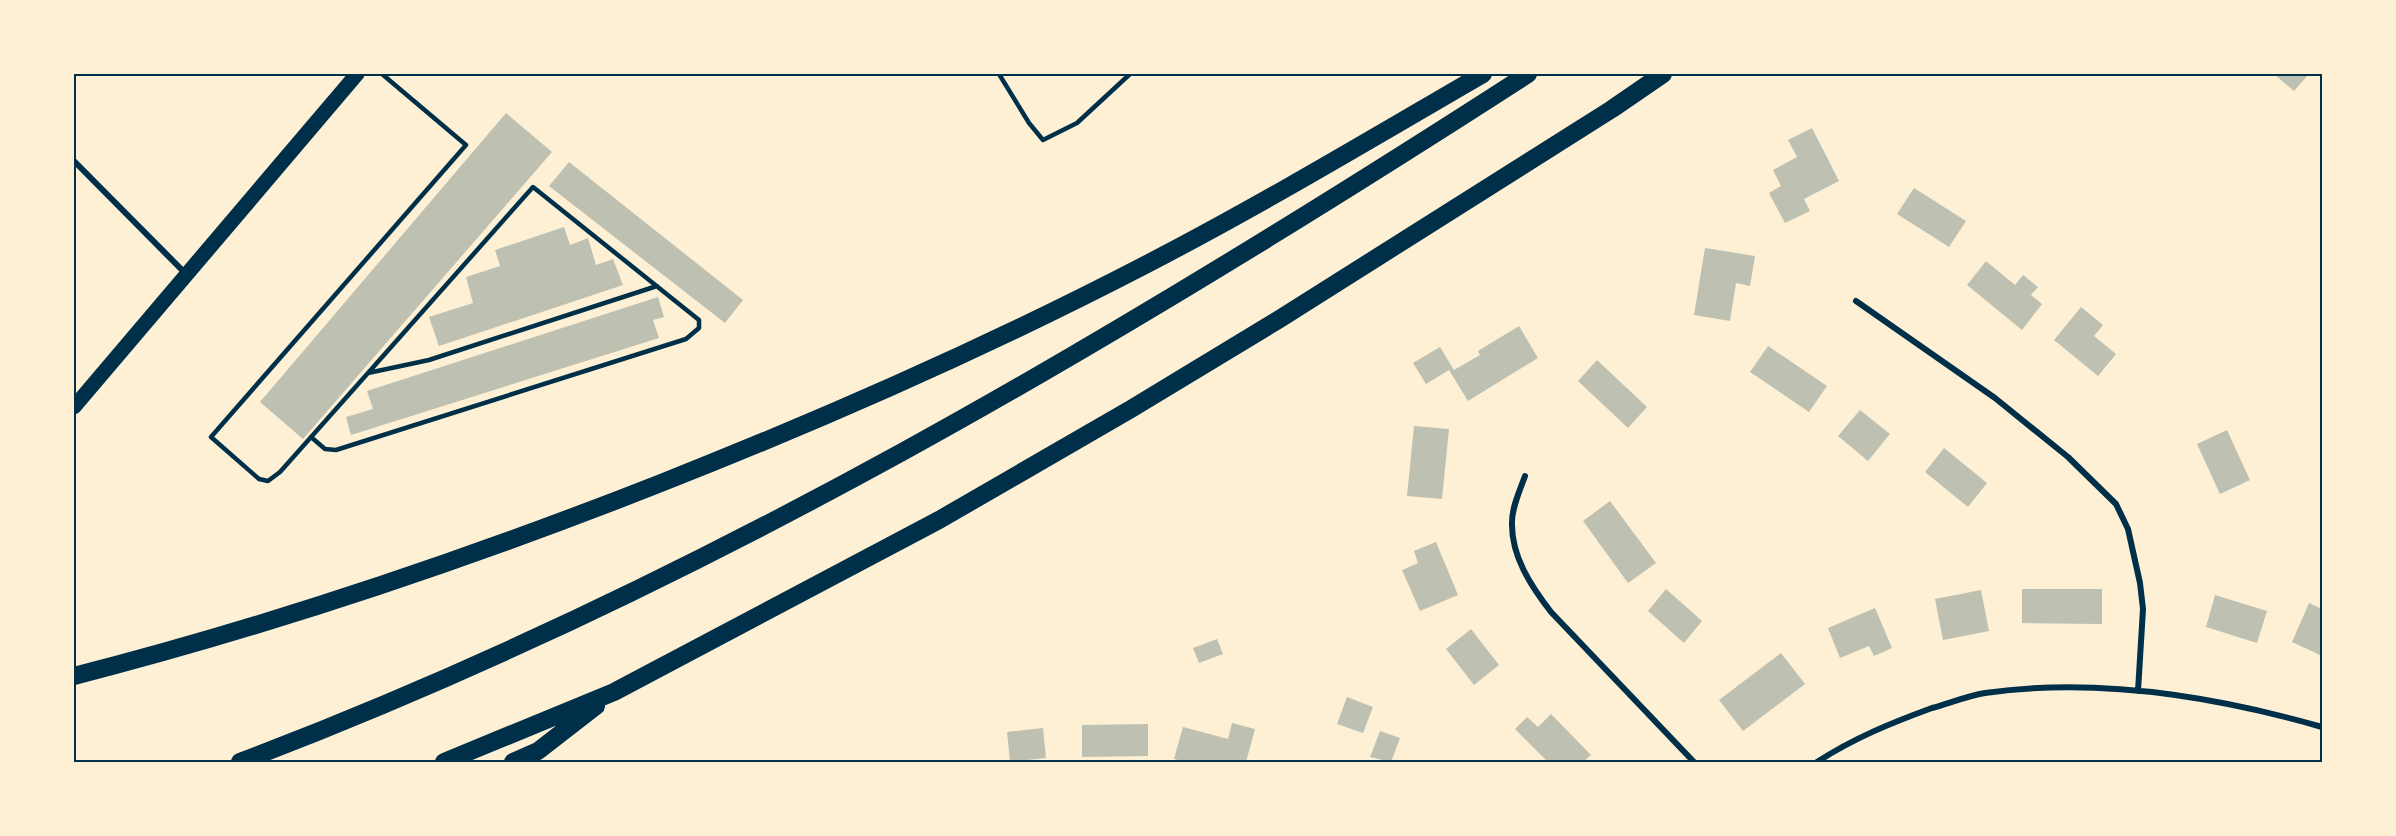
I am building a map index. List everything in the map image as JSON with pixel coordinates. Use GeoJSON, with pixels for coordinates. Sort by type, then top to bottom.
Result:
{"type":"FeatureCollection","features":[{"type":"Feature","properties":{"kind":"highway"},"geometry":{"type":"LineString","coordinates":[[74,676],[167,652],[336,601],[498,546],[796,429],[927,372],[1145,265],[1348,154],[1483,74]]}},
{"type":"Feature","properties":{"kind":"highway"},"geometry":{"type":"LineString","coordinates":[[240,762],[416,692],[516,648],[764,526],[920,442],[1136,319],[1528,74]]}},
{"type":"Feature","properties":{"kind":"highway"},"geometry":{"type":"LineString","coordinates":[[444,762],[614,692],[939,519],[1131,409],[1299,307],[1612,109],[1663,74]]}},
{"type":"Feature","properties":{"kind":"highway"},"geometry":{"type":"LineString","coordinates":[[513,762],[538,751],[614,692]]}},
{"type":"Feature","properties":{"kind":"main road"},"geometry":{"type":"LineString","coordinates":[[74,407],[357,74]]}},
{"type":"Feature","properties":{"kind":"street"},"geometry":{"type":"LineString","coordinates":[[74,161],[186,274]]}},
{"type":"Feature","properties":{"kind":"street"},"geometry":{"type":"LineString","coordinates":[[1856,301],[1995,398],[2068,457],[2116,504],[2128,529],[2140,583],[2142,627],[2138,691]]}},
{"type":"Feature","properties":{"kind":"street"},"geometry":{"type":"LineString","coordinates":[[1525,476],[1512,520],[1517,552],[1534,591],[1551,612],[1694,762]]}},
{"type":"Feature","properties":{"kind":"street"},"geometry":{"type":"LineString","coordinates":[[1818,762],[1884,725],[1963,698],[1984,693],[2043,688],[2090,687],[2219,701],[2322,727]]}},
{"type":"Feature","properties":{"kind":"lane"},"geometry":{"type":"LineString","coordinates":[[311,437],[325,449],[336,450],[686,339],[699,328],[699,320],[533,187],[369,373],[311,437],[280,472],[268,481],[259,479],[211,437],[466,145],[382,74]]}},
{"type":"Feature","properties":{"kind":"lane"},"geometry":{"type":"LineString","coordinates":[[999,74],[1029,123],[1043,140],[1077,123],[1130,74]]}},
{"type":"Feature","properties":{"kind":"lane"},"geometry":{"type":"LineString","coordinates":[[369,373],[429,360],[657,286]]}},
{"type":"Feature","properties":{"kind":"building"},"geometry":{"type":"Polygon","coordinates":[[[2274,74],[2309,74],[2294,91],[2274,74]]]}},
{"type":"Feature","properties":{"kind":"building"},"geometry":{"type":"Polygon","coordinates":[[[506,113],[552,152],[303,439],[260,402],[506,113]]]}},
{"type":"Feature","properties":{"kind":"building"},"geometry":{"type":"Polygon","coordinates":[[[1812,128],[1839,181],[1804,199],[1810,211],[1785,223],[1769,193],[1781,186],[1773,170],[1797,157],[1788,140],[1812,128]]]}},
{"type":"Feature","properties":{"kind":"building"},"geometry":{"type":"Polygon","coordinates":[[[569,162],[743,300],[725,323],[549,186],[569,162]]]}},
{"type":"Feature","properties":{"kind":"building"},"geometry":{"type":"Polygon","coordinates":[[[1914,188],[1966,221],[1949,247],[1897,214],[1914,188]]]}},
{"type":"Feature","properties":{"kind":"building"},"geometry":{"type":"Polygon","coordinates":[[[564,227],[570,245],[588,238],[596,265],[613,259],[623,285],[439,346],[429,317],[473,303],[466,277],[500,266],[495,250],[564,227]]]}},
{"type":"Feature","properties":{"kind":"building"},"geometry":{"type":"Polygon","coordinates":[[[1705,248],[1755,256],[1750,286],[1736,283],[1730,321],[1694,315],[1705,248]]]}},
{"type":"Feature","properties":{"kind":"building"},"geometry":{"type":"Polygon","coordinates":[[[1986,261],[2015,285],[2023,275],[2038,287],[2031,295],[2042,304],[2022,330],[1967,285],[1986,261]]]}},
{"type":"Feature","properties":{"kind":"building"},"geometry":{"type":"Polygon","coordinates":[[[658,297],[664,317],[653,320],[659,338],[351,435],[346,417],[373,409],[367,391],[658,297]]]}},
{"type":"Feature","properties":{"kind":"building"},"geometry":{"type":"Polygon","coordinates":[[[2081,307],[2103,325],[2094,336],[2116,354],[2098,376],[2054,340],[2081,307]]]}},
{"type":"Feature","properties":{"kind":"building"},"geometry":{"type":"Polygon","coordinates":[[[1519,326],[1538,358],[1468,401],[1449,370],[1426,384],[1413,363],[1440,347],[1454,370],[1480,355],[1478,351],[1519,326]]]}},
{"type":"Feature","properties":{"kind":"building"},"geometry":{"type":"Polygon","coordinates":[[[1768,346],[1827,386],[1809,412],[1750,372],[1768,346]]]}},
{"type":"Feature","properties":{"kind":"building"},"geometry":{"type":"Polygon","coordinates":[[[1597,360],[1647,407],[1628,428],[1578,381],[1597,360]]]}},
{"type":"Feature","properties":{"kind":"building"},"geometry":{"type":"Polygon","coordinates":[[[1860,410],[1890,434],[1868,461],[1838,436],[1860,410]]]}},
{"type":"Feature","properties":{"kind":"building"},"geometry":{"type":"Polygon","coordinates":[[[1414,426],[1449,429],[1442,499],[1407,496],[1414,426]]]}},
{"type":"Feature","properties":{"kind":"building"},"geometry":{"type":"Polygon","coordinates":[[[2227,430],[2250,480],[2220,494],[2197,444],[2227,430]]]}},
{"type":"Feature","properties":{"kind":"building"},"geometry":{"type":"Polygon","coordinates":[[[1944,448],[1987,483],[1968,507],[1925,472],[1944,448]]]}},
{"type":"Feature","properties":{"kind":"building"},"geometry":{"type":"Polygon","coordinates":[[[1610,501],[1656,563],[1628,583],[1583,521],[1610,501]]]}},
{"type":"Feature","properties":{"kind":"building"},"geometry":{"type":"Polygon","coordinates":[[[1436,542],[1458,595],[1420,611],[1402,570],[1418,563],[1414,551],[1436,542]]]}},
{"type":"Feature","properties":{"kind":"building"},"geometry":{"type":"Polygon","coordinates":[[[1666,589],[1702,621],[1684,643],[1648,611],[1666,589]]]}},
{"type":"Feature","properties":{"kind":"building"},"geometry":{"type":"Polygon","coordinates":[[[2022,589],[2102,589],[2102,624],[2022,623],[2022,589]]]}},
{"type":"Feature","properties":{"kind":"building"},"geometry":{"type":"Polygon","coordinates":[[[1981,590],[1989,631],[1943,640],[1935,599],[1981,590]]]}},
{"type":"Feature","properties":{"kind":"building"},"geometry":{"type":"Polygon","coordinates":[[[2215,595],[2267,611],[2257,643],[2206,627],[2215,595]]]}},
{"type":"Feature","properties":{"kind":"building"},"geometry":{"type":"Polygon","coordinates":[[[2309,603],[2322,609],[2322,656],[2292,642],[2309,603]]]}},
{"type":"Feature","properties":{"kind":"building"},"geometry":{"type":"Polygon","coordinates":[[[1875,608],[1892,648],[1874,656],[1869,646],[1840,658],[1828,628],[1875,608]]]}},
{"type":"Feature","properties":{"kind":"building"},"geometry":{"type":"Polygon","coordinates":[[[1471,629],[1499,665],[1474,685],[1446,649],[1471,629]]]}},
{"type":"Feature","properties":{"kind":"building"},"geometry":{"type":"Polygon","coordinates":[[[1217,639],[1223,654],[1199,663],[1193,648],[1217,639]]]}},
{"type":"Feature","properties":{"kind":"building"},"geometry":{"type":"Polygon","coordinates":[[[1781,653],[1805,684],[1743,731],[1719,700],[1781,653]]]}},
{"type":"Feature","properties":{"kind":"building"},"geometry":{"type":"Polygon","coordinates":[[[1347,697],[1373,707],[1363,733],[1337,724],[1347,697]]]}},
{"type":"Feature","properties":{"kind":"building"},"geometry":{"type":"Polygon","coordinates":[[[1551,714],[1591,755],[1583,762],[1548,762],[1515,729],[1527,717],[1538,727],[1551,714]]]}},
{"type":"Feature","properties":{"kind":"building"},"geometry":{"type":"Polygon","coordinates":[[[1232,723],[1255,729],[1246,762],[1187,762],[1174,759],[1183,727],[1228,739],[1232,723]]]}},
{"type":"Feature","properties":{"kind":"building"},"geometry":{"type":"Polygon","coordinates":[[[1148,724],[1148,756],[1082,757],[1082,725],[1148,724]]]}},
{"type":"Feature","properties":{"kind":"building"},"geometry":{"type":"Polygon","coordinates":[[[1043,728],[1046,758],[1010,762],[1007,732],[1043,728]]]}},
{"type":"Feature","properties":{"kind":"building"},"geometry":{"type":"Polygon","coordinates":[[[1380,731],[1400,738],[1391,762],[1370,757],[1380,731]]]}}]}
